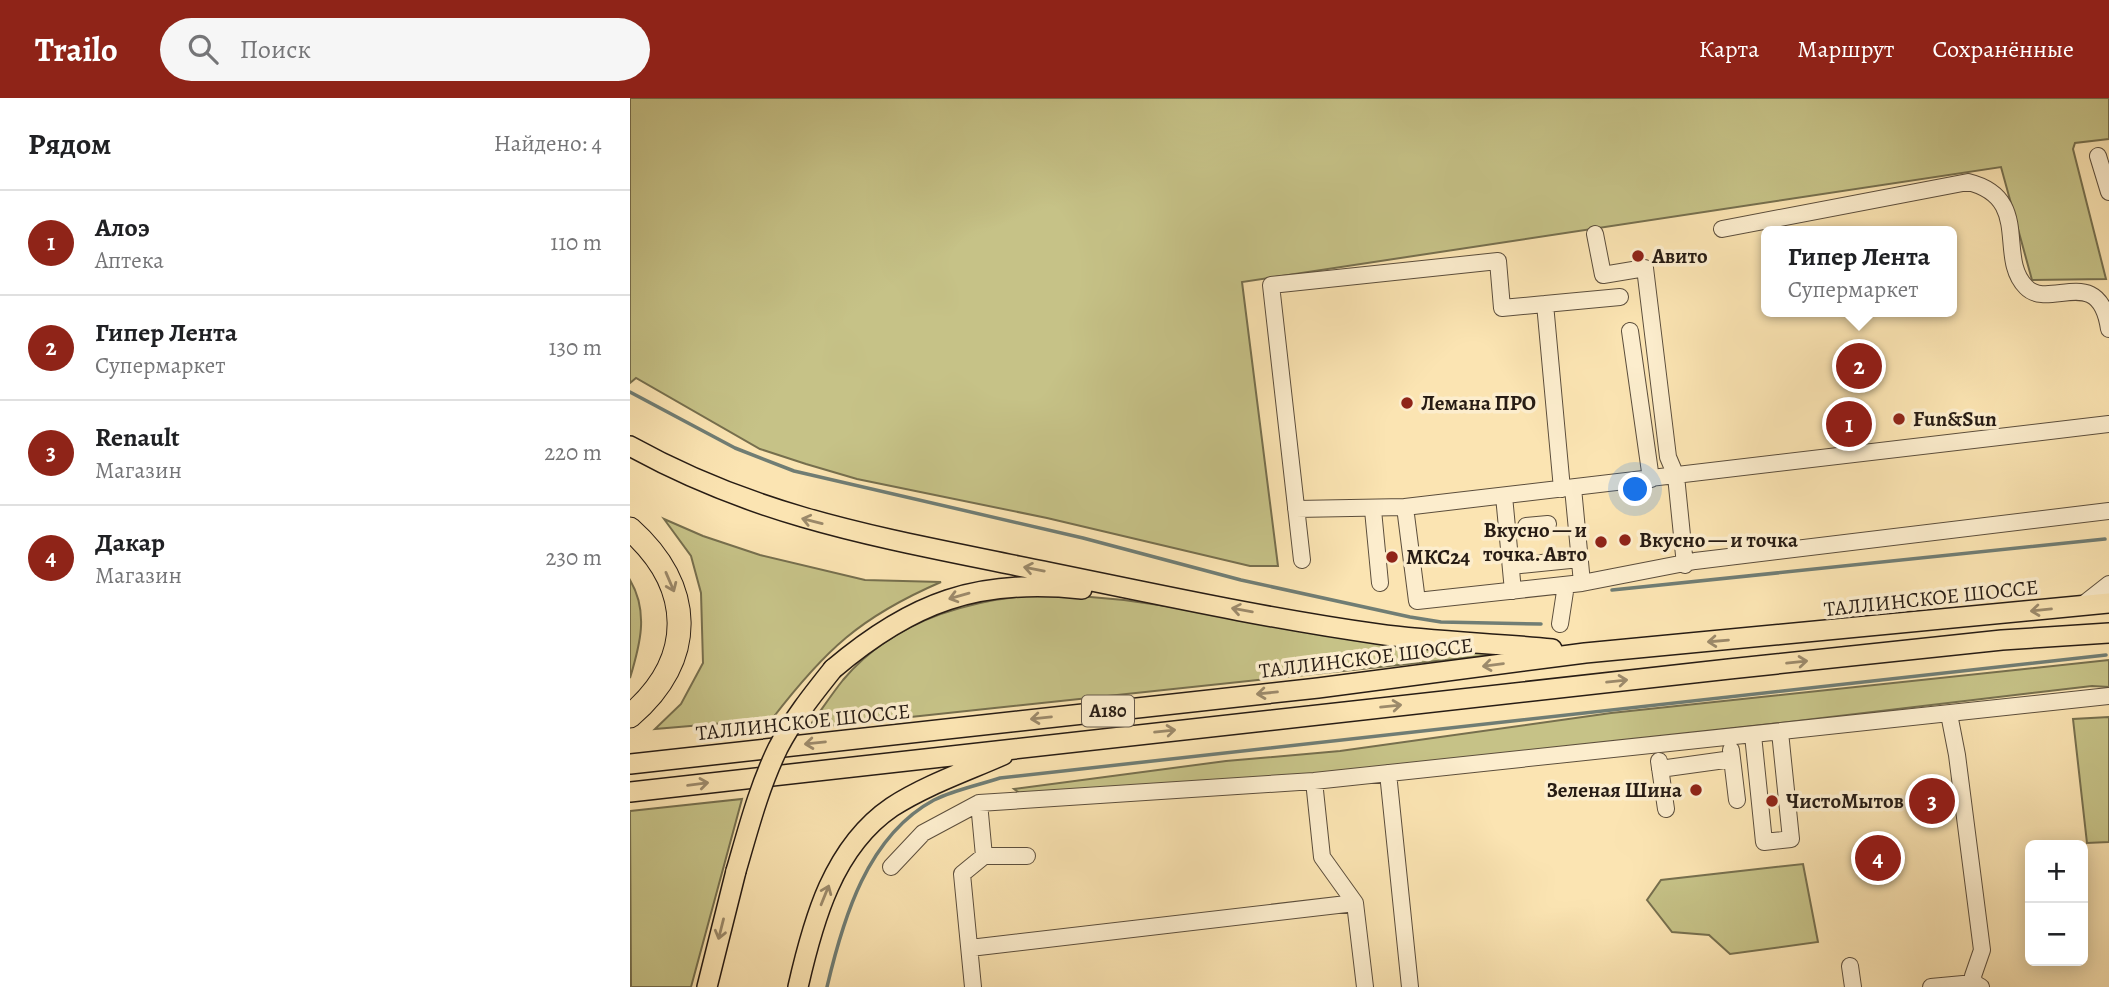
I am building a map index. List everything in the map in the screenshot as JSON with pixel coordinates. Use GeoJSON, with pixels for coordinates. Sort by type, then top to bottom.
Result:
{"type":"FeatureCollection","features":[{"type":"Feature","properties":{"kind":"highway"},"geometry":{"type":"LineString","coordinates":[[630,529],[650,547],[671,580],[679,609],[679,635],[665,679],[630,716]]}},
{"type":"Feature","properties":{"kind":"main road"},"geometry":{"type":"LineString","coordinates":[[630,446],[711,487],[801,519],[875,537],[1198,602],[1381,634],[1585,653]]}},
{"type":"Feature","properties":{"kind":"main road"},"geometry":{"type":"LineString","coordinates":[[707,987],[755,806],[778,749],[801,710],[833,669],[867,640],[913,612],[962,594],[1021,586],[1063,587],[1198,602]]}},
{"type":"Feature","properties":{"kind":"main road","name":"ТАЛЛИНСКОЕ ШОССЕ"},"geometry":{"type":"LineString","coordinates":[[630,764],[1318,688],[1585,653],[2109,603]]}},
{"type":"Feature","properties":{"kind":"main road"},"geometry":{"type":"LineString","coordinates":[[630,792],[1024,746],[1989,642],[2109,633]]}},
{"type":"Feature","properties":{"kind":"main road"},"geometry":{"type":"LineString","coordinates":[[798,987],[825,893],[842,859],[860,836],[904,800],[1024,746]]}},
{"type":"Feature","properties":{"kind":"street"},"geometry":{"type":"LineString","coordinates":[[2098,156],[2108,186]]}},
{"type":"Feature","properties":{"kind":"street"},"geometry":{"type":"LineString","coordinates":[[1722,229],[1968,181],[1985,186],[1998,198],[2007,213],[2019,275],[2026,287],[2036,293],[2087,293],[2099,301],[2109,329]]}},
{"type":"Feature","properties":{"kind":"street"},"geometry":{"type":"LineString","coordinates":[[1595,234],[1603,275],[1645,268],[1668,457],[1676,476],[1685,565]]}},
{"type":"Feature","properties":{"kind":"street"},"geometry":{"type":"LineString","coordinates":[[1302,560],[1271,285],[1498,261],[1502,308],[1620,297]]}},
{"type":"Feature","properties":{"kind":"street"},"geometry":{"type":"LineString","coordinates":[[1545,304],[1567,489],[1562,522],[1580,559],[1560,624]]}},
{"type":"Feature","properties":{"kind":"street"},"geometry":{"type":"LineString","coordinates":[[1630,331],[1651,479]]}},
{"type":"Feature","properties":{"kind":"street"},"geometry":{"type":"LineString","coordinates":[[1296,509],[1373,510],[1405,507],[2109,424]]}},
{"type":"Feature","properties":{"kind":"street"},"geometry":{"type":"LineString","coordinates":[[1504,496],[1517,527],[1511,566],[1513,591]]}},
{"type":"Feature","properties":{"kind":"street"},"geometry":{"type":"LineString","coordinates":[[1405,507],[1417,601],[1574,584],[1708,559],[2109,510]]}},
{"type":"Feature","properties":{"kind":"street"},"geometry":{"type":"LineString","coordinates":[[1373,510],[1380,583]]}},
{"type":"Feature","properties":{"kind":"street"},"geometry":{"type":"LineString","coordinates":[[1517,527],[1562,522]]}},
{"type":"Feature","properties":{"kind":"street"},"geometry":{"type":"LineString","coordinates":[[1511,566],[1580,559]]}},
{"type":"Feature","properties":{"kind":"street"},"geometry":{"type":"LineString","coordinates":[[2081,606],[2109,584]]}},
{"type":"Feature","properties":{"kind":"street"},"geometry":{"type":"LineString","coordinates":[[891,867],[923,833],[979,803],[1314,781],[2109,696]]}},
{"type":"Feature","properties":{"kind":"street"},"geometry":{"type":"LineString","coordinates":[[1931,987],[1978,985],[1973,976],[1982,950],[1958,755],[1949,714]]}},
{"type":"Feature","properties":{"kind":"street"},"geometry":{"type":"LineString","coordinates":[[1753,735],[1764,842],[1791,839],[1780,732]]}},
{"type":"Feature","properties":{"kind":"street"},"geometry":{"type":"LineString","coordinates":[[1729,737],[1737,800]]}},
{"type":"Feature","properties":{"kind":"street"},"geometry":{"type":"LineString","coordinates":[[1657,745],[1666,809]]}},
{"type":"Feature","properties":{"kind":"street"},"geometry":{"type":"LineString","coordinates":[[1660,769],[1732,760]]}},
{"type":"Feature","properties":{"kind":"street"},"geometry":{"type":"LineString","coordinates":[[1388,773],[1410,987]]}},
{"type":"Feature","properties":{"kind":"street"},"geometry":{"type":"LineString","coordinates":[[1314,781],[1322,857],[1355,903],[1365,987]]}},
{"type":"Feature","properties":{"kind":"street"},"geometry":{"type":"LineString","coordinates":[[979,803],[984,856]]}},
{"type":"Feature","properties":{"kind":"street"},"geometry":{"type":"LineString","coordinates":[[973,987],[962,874],[984,856],[1027,856]]}},
{"type":"Feature","properties":{"kind":"street"},"geometry":{"type":"LineString","coordinates":[[970,948],[1355,903]]}},
{"type":"Feature","properties":{"kind":"street"},"geometry":{"type":"LineString","coordinates":[[1850,966],[1853,987]]}},
{"type":"Feature","properties":{"kind":"shaded area"},"geometry":{"type":"Polygon","coordinates":[[[630,98],[2109,98],[2109,139],[2075,143],[2073,149],[2106,279],[2032,280],[2001,167],[1242,282],[1278,566],[1250,566],[1047,518],[857,479],[806,464],[760,449],[636,378],[630,383],[630,98]]]}},
{"type":"Feature","properties":{"kind":"shaded area"},"geometry":{"type":"Polygon","coordinates":[[[664,519],[703,536],[760,555],[865,580],[941,582],[888,608],[846,638],[809,673],[772,719],[655,729],[681,704],[703,663],[701,593],[691,556],[664,519]]]}},
{"type":"Feature","properties":{"kind":"shaded area"},"geometry":{"type":"Polygon","coordinates":[[[630,580],[639,604],[641,629],[630,678],[630,580]]]}},
{"type":"Feature","properties":{"kind":"shaded area"},"geometry":{"type":"Polygon","coordinates":[[[1057,594],[1124,600],[1502,654],[808,728],[843,680],[864,658],[913,626],[969,605],[998,599],[1057,594]]]}},
{"type":"Feature","properties":{"kind":"shaded area"},"geometry":{"type":"Polygon","coordinates":[[[2109,660],[2109,687],[2092,686],[1534,752],[1325,773],[1022,795],[1014,789],[1226,761],[1340,751],[1611,713],[2109,660]]]}},
{"type":"Feature","properties":{"kind":"shaded area"},"geometry":{"type":"Polygon","coordinates":[[[2109,717],[2109,842],[2088,843],[2087,840],[2073,719],[2109,717]]]}},
{"type":"Feature","properties":{"kind":"shaded area"},"geometry":{"type":"Polygon","coordinates":[[[742,799],[691,987],[631,987],[630,811],[742,799]]]}},
{"type":"Feature","properties":{"kind":"shaded area"},"geometry":{"type":"Polygon","coordinates":[[[1803,864],[1818,942],[1730,954],[1709,935],[1672,932],[1647,900],[1661,880],[1803,864]]]}},
{"type":"Feature","properties":{"kind":"waterway"},"geometry":{"type":"LineString","coordinates":[[630,392],[735,448],[794,471],[1083,538],[1241,580],[1410,617],[1441,622],[1541,624]]}},
{"type":"Feature","properties":{"kind":"waterway"},"geometry":{"type":"LineString","coordinates":[[1612,590],[2105,539]]}},
{"type":"Feature","properties":{"kind":"waterway"},"geometry":{"type":"LineString","coordinates":[[827,987],[850,907],[875,857],[891,835],[911,816],[934,800],[1000,778],[2106,655]]}},
{"type":"Feature","properties":{"kind":"place","name":"Авито"},"geometry":{"type":"Point","coordinates":[1638,256]}},
{"type":"Feature","properties":{"kind":"place","name":"Гипер Лента"},"geometry":{"type":"Point","coordinates":[1859,366]}},
{"type":"Feature","properties":{"kind":"place","name":"Лемана ПРО"},"geometry":{"type":"Point","coordinates":[1407,403]}},
{"type":"Feature","properties":{"kind":"place","name":"Fun&Sun"},"geometry":{"type":"Point","coordinates":[1899,419]}},
{"type":"Feature","properties":{"kind":"place","name":"Алоэ"},"geometry":{"type":"Point","coordinates":[1849,424]}},
{"type":"Feature","properties":{"kind":"place","name":"Вкусно — и точка"},"geometry":{"type":"Point","coordinates":[1625,540]}},
{"type":"Feature","properties":{"kind":"place","name":"Вкусно — и точка. Авто"},"geometry":{"type":"Point","coordinates":[1601,542]}},
{"type":"Feature","properties":{"kind":"place","name":"МКС24"},"geometry":{"type":"Point","coordinates":[1392,557]}},
{"type":"Feature","properties":{"kind":"place","name":"Зеленая Шина"},"geometry":{"type":"Point","coordinates":[1696,790]}},
{"type":"Feature","properties":{"kind":"place","name":"ЧистоМытов"},"geometry":{"type":"Point","coordinates":[1772,801]}},
{"type":"Feature","properties":{"kind":"place","name":"Renault"},"geometry":{"type":"Point","coordinates":[1932,801]}},
{"type":"Feature","properties":{"kind":"place","name":"Дакар"},"geometry":{"type":"Point","coordinates":[1878,858]}}]}
